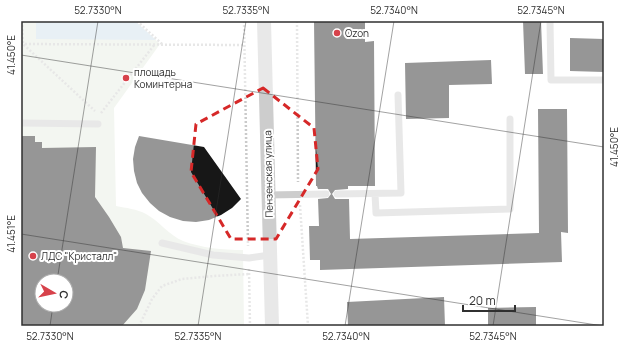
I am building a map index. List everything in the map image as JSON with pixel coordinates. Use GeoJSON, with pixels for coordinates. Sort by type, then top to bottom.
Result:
{"type":"FeatureCollection","features":[{"type":"Feature","properties":{"kind":"street","name":"Пензенская улица"},"geometry":{"type":"LineString","coordinates":[[264,21],[272,326]]}},
{"type":"Feature","properties":{"kind":"lane"},"geometry":{"type":"LineString","coordinates":[[550,21],[551,80],[604,80]]}},
{"type":"Feature","properties":{"kind":"lane"},"geometry":{"type":"LineString","coordinates":[[337,194],[401,193],[398,95]]}},
{"type":"Feature","properties":{"kind":"lane"},"geometry":{"type":"LineString","coordinates":[[376,194],[376,213],[510,209],[510,119]]}},
{"type":"Feature","properties":{"kind":"lane"},"geometry":{"type":"LineString","coordinates":[[21,123],[98,124]]}},
{"type":"Feature","properties":{"kind":"lane"},"geometry":{"type":"LineString","coordinates":[[268,195],[326,194]]}},
{"type":"Feature","properties":{"kind":"lane"},"geometry":{"type":"LineString","coordinates":[[162,243],[213,255],[249,258],[270,255]]}},
{"type":"Feature","properties":{"kind":"path"},"geometry":{"type":"LineString","coordinates":[[22,21],[22,44],[99,114],[155,44]]}},
{"type":"Feature","properties":{"kind":"path"},"geometry":{"type":"LineString","coordinates":[[137,21],[162,44]]}},
{"type":"Feature","properties":{"kind":"path"},"geometry":{"type":"LineString","coordinates":[[244,21],[250,326]]}},
{"type":"Feature","properties":{"kind":"path"},"geometry":{"type":"LineString","coordinates":[[297,21],[299,195],[308,326]]}},
{"type":"Feature","properties":{"kind":"path"},"geometry":{"type":"LineString","coordinates":[[22,44],[244,45]]}},
{"type":"Feature","properties":{"kind":"path"},"geometry":{"type":"LineString","coordinates":[[139,326],[152,299],[162,286],[182,279],[249,274]]}},
{"type":"Feature","properties":{"kind":"highlighted area"},"geometry":{"type":"Polygon","coordinates":[[[263,88],[314,128],[318,169],[276,239],[231,239],[191,172],[196,124],[263,88]]]}},
{"type":"Feature","properties":{"kind":"shaded area"},"geometry":{"type":"Polygon","coordinates":[[[21,21],[135,21],[160,44],[114,108],[116,206],[143,212],[183,241],[213,248],[243,250],[244,326],[21,326],[21,21]]]}},
{"type":"Feature","properties":{"kind":"water"},"geometry":{"type":"Polygon","coordinates":[[[36,21],[135,21],[156,40],[36,39],[36,21]]]}},
{"type":"Feature","properties":{"kind":"building"},"geometry":{"type":"Polygon","coordinates":[[[314,21],[365,21],[365,42],[374,41],[375,186],[348,186],[348,189],[335,190],[332,194],[335,199],[349,199],[350,239],[539,233],[538,109],[567,109],[568,233],[561,232],[562,262],[320,270],[320,260],[310,260],[309,226],[319,226],[318,199],[328,198],[331,194],[328,189],[318,189],[316,186],[314,21]]]}},
{"type":"Feature","properties":{"kind":"building"},"geometry":{"type":"Polygon","coordinates":[[[523,21],[541,21],[543,74],[525,74],[523,21]]]}},
{"type":"Feature","properties":{"kind":"building"},"geometry":{"type":"Polygon","coordinates":[[[570,38],[604,39],[604,72],[570,71],[570,38]]]}},
{"type":"Feature","properties":{"kind":"building"},"geometry":{"type":"Polygon","coordinates":[[[491,60],[492,84],[449,85],[449,118],[406,119],[405,63],[491,60]]]}},
{"type":"Feature","properties":{"kind":"building"},"geometry":{"type":"Polygon","coordinates":[[[21,136],[35,136],[35,142],[42,142],[42,148],[96,147],[95,197],[121,237],[123,248],[151,251],[145,290],[137,309],[122,326],[21,326],[21,136]]]}},
{"type":"Feature","properties":{"kind":"building"},"geometry":{"type":"Polygon","coordinates":[[[139,136],[204,147],[241,199],[232,208],[221,215],[209,220],[196,222],[183,221],[170,217],[159,211],[142,193],[137,183],[133,159],[139,136]]]}},
{"type":"Feature","properties":{"kind":"building"},"geometry":{"type":"Polygon","coordinates":[[[444,297],[445,326],[348,326],[347,302],[444,297]]]}},
{"type":"Feature","properties":{"kind":"building"},"geometry":{"type":"Polygon","coordinates":[[[536,307],[536,326],[488,326],[488,308],[536,307]]]}},
{"type":"Feature","properties":{"kind":"place","name":"Ozon"},"geometry":{"type":"Point","coordinates":[337,33]}},
{"type":"Feature","properties":{"kind":"place","name":"площадь Коминтерна"},"geometry":{"type":"Point","coordinates":[126,78]}},
{"type":"Feature","properties":{"kind":"place","name":"ЛДС \"Кристалл\""},"geometry":{"type":"Point","coordinates":[33,256]}}]}
